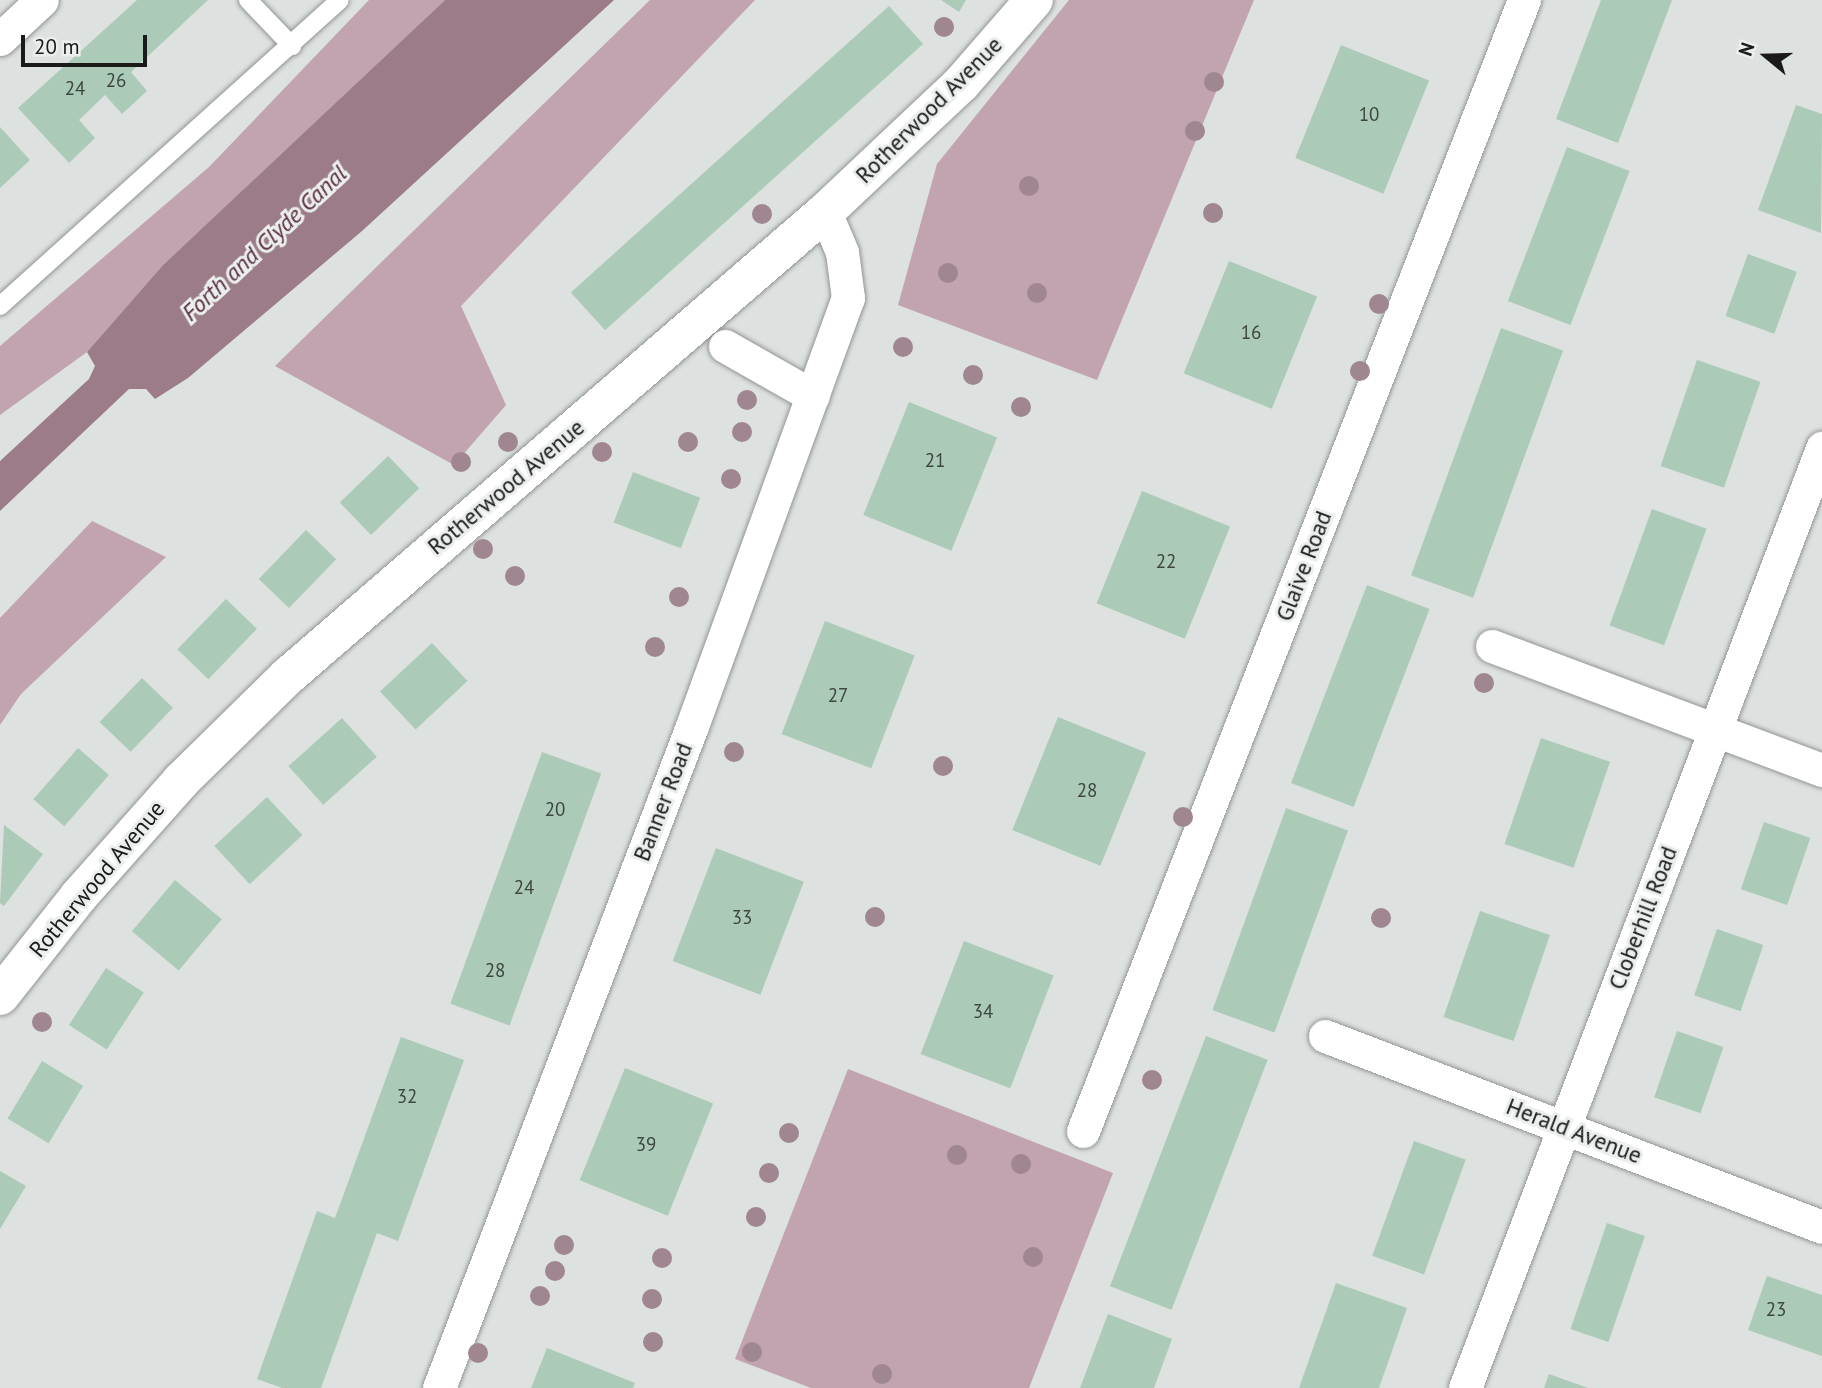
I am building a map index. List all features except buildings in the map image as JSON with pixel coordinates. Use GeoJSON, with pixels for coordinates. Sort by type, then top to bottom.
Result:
{"type":"FeatureCollection","features":[{"type":"Feature","properties":{"kind":"street"},"geometry":{"type":"LineString","coordinates":[[0,39],[42,0]]}},
{"type":"Feature","properties":{"kind":"street","name":"Rotherwood Avenue"},"geometry":{"type":"LineString","coordinates":[[0,996],[79,896],[181,780],[288,676],[825,212],[961,84],[1034,0]]}},
{"type":"Feature","properties":{"kind":"street","name":"Glaive Road"},"geometry":{"type":"LineString","coordinates":[[1083,1131],[1524,0]]}},
{"type":"Feature","properties":{"kind":"street","name":"Banner Road"},"geometry":{"type":"LineString","coordinates":[[439,1388],[692,726],[848,298],[842,252],[825,212]]}},
{"type":"Feature","properties":{"kind":"street"},"geometry":{"type":"LineString","coordinates":[[725,346],[813,396]]}},
{"type":"Feature","properties":{"kind":"street","name":"Cloberhill Road"},"geometry":{"type":"LineString","coordinates":[[1465,1388],[1822,448]]}},
{"type":"Feature","properties":{"kind":"street"},"geometry":{"type":"LineString","coordinates":[[1492,646],[1822,771]]}},
{"type":"Feature","properties":{"kind":"street","name":"Herald Avenue"},"geometry":{"type":"LineString","coordinates":[[1325,1036],[1822,1227]]}},
{"type":"Feature","properties":{"kind":"lane"},"geometry":{"type":"LineString","coordinates":[[248,0],[292,46]]}},
{"type":"Feature","properties":{"kind":"lane"},"geometry":{"type":"LineString","coordinates":[[0,306],[340,0]]}},
{"type":"Feature","properties":{"kind":"shaded area"},"geometry":{"type":"Polygon","coordinates":[[[369,0],[445,0],[163,265],[87,352],[0,415],[0,346],[209,167],[369,0]]]}},
{"type":"Feature","properties":{"kind":"shaded area"},"geometry":{"type":"Polygon","coordinates":[[[650,0],[755,0],[461,306],[506,405],[454,465],[275,366],[650,0]]]}},
{"type":"Feature","properties":{"kind":"shaded area"},"geometry":{"type":"Polygon","coordinates":[[[1069,0],[1254,0],[1097,380],[898,305],[937,164],[1069,0]]]}},
{"type":"Feature","properties":{"kind":"shaded area"},"geometry":{"type":"Polygon","coordinates":[[[92,521],[166,557],[21,694],[0,725],[0,618],[92,521]]]}},
{"type":"Feature","properties":{"kind":"shaded area"},"geometry":{"type":"Polygon","coordinates":[[[848,1069],[1113,1173],[1029,1388],[811,1388],[735,1359],[848,1069]]]}},
{"type":"Feature","properties":{"kind":"water","name":"Forth and Clyde Canal"},"geometry":{"type":"Polygon","coordinates":[[[445,0],[614,0],[362,231],[188,378],[155,399],[146,389],[129,389],[0,511],[0,461],[89,379],[95,366],[87,352],[163,265],[445,0]]]}}]}
